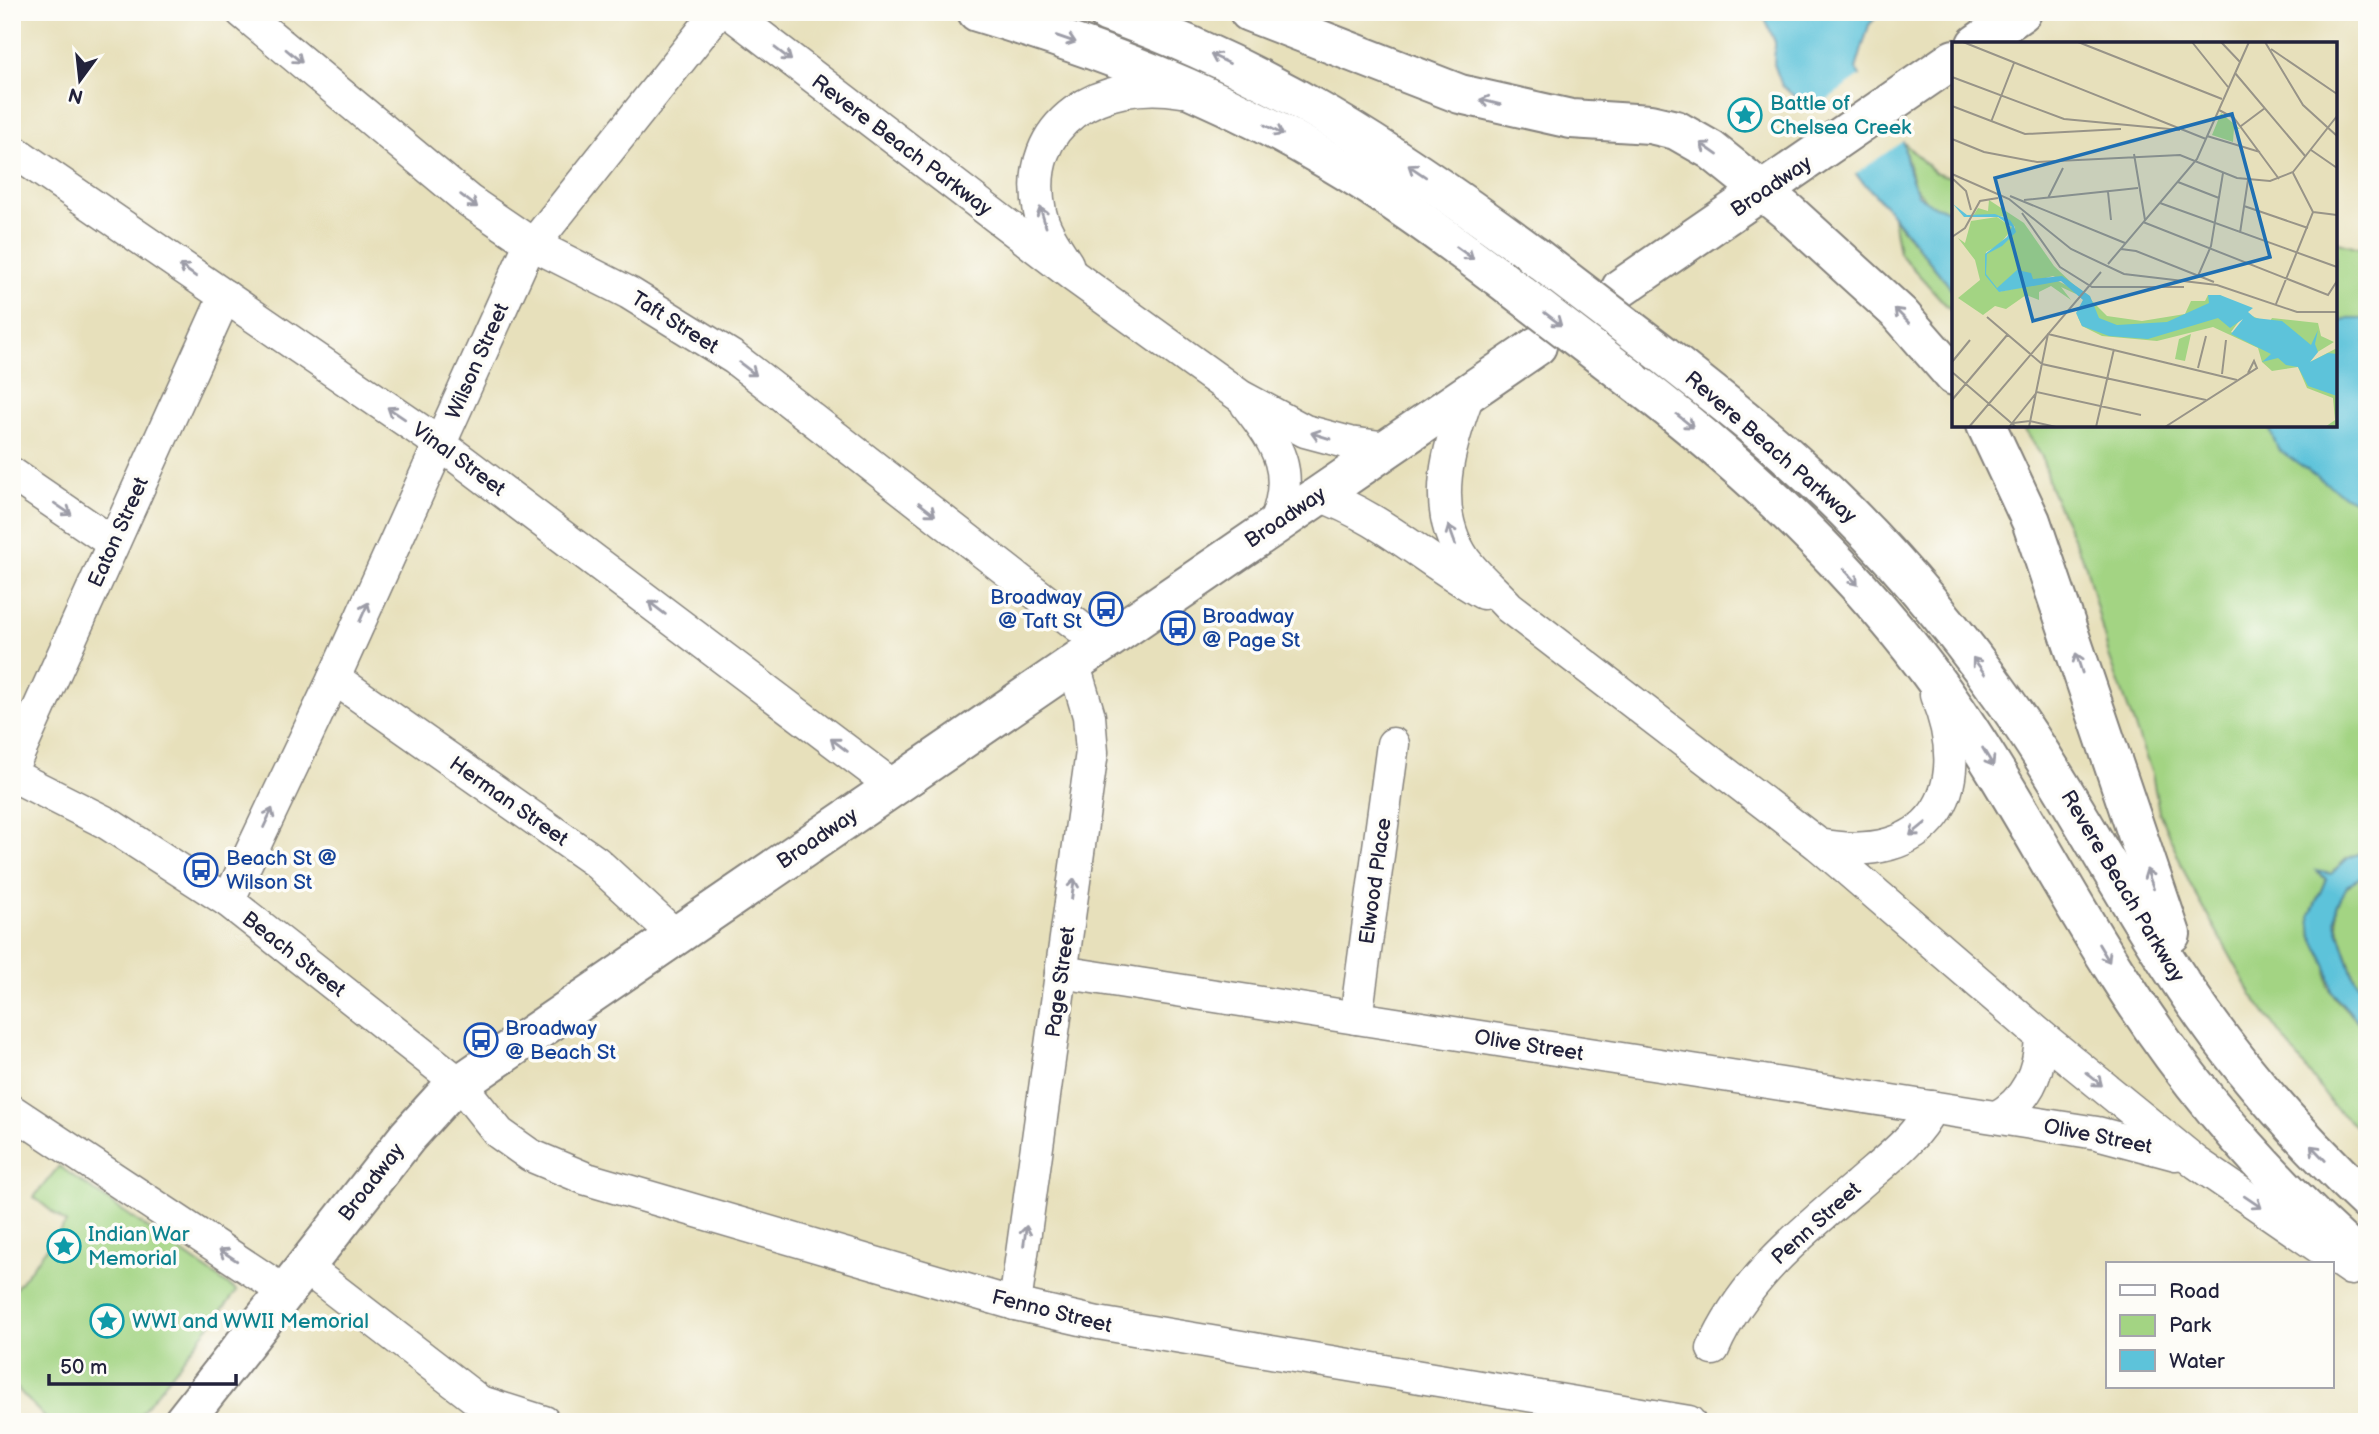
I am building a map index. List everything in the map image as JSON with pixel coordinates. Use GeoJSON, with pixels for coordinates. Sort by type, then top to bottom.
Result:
{"type":"FeatureCollection","features":[{"type":"Feature","properties":{"kind":"main road","name":"Revere Beach Parkway"},"geometry":{"type":"LineString","coordinates":[[977,12],[1088,47],[1213,99],[1347,171],[1498,277],[1631,379],[1727,456],[1785,508],[1847,572],[1917,656],[1981,746],[2112,966],[2155,1031],[2254,1154],[2299,1202],[2367,1265]]}},
{"type":"Feature","properties":{"kind":"main road","name":"Revere Beach Parkway"},"geometry":{"type":"LineString","coordinates":[[1107,12],[1208,53],[1329,115],[1424,175],[1664,355],[1809,474],[1875,539],[1964,645],[2045,759],[2152,938],[2216,1032],[2272,1104],[2367,1201]]}},
{"type":"Feature","properties":{"kind":"main road"},"geometry":{"type":"LineString","coordinates":[[1249,12],[1460,94],[1571,119],[1650,124],[1676,130],[1712,150],[1762,192],[1900,314],[1952,374]]}},
{"type":"Feature","properties":{"kind":"main road"},"geometry":{"type":"LineString","coordinates":[[1979,42],[2022,12]]}},
{"type":"Feature","properties":{"kind":"main road","name":"Broadway"},"geometry":{"type":"LineString","coordinates":[[1621,288],[1952,60]]}},
{"type":"Feature","properties":{"kind":"main road","name":"Broadway"},"geometry":{"type":"LineString","coordinates":[[184,1422],[436,1102],[459,1083],[1537,346]]}},
{"type":"Feature","properties":{"kind":"main road"},"geometry":{"type":"LineString","coordinates":[[1987,427],[2031,521],[2152,884],[2185,968],[2216,1032]]}},
{"type":"Feature","properties":{"kind":"street","name":"Taft Street"},"geometry":{"type":"LineString","coordinates":[[242,12],[429,170],[532,244],[629,293],[734,358],[1087,653]]}},
{"type":"Feature","properties":{"kind":"street","name":"Wilson Street"},"geometry":{"type":"LineString","coordinates":[[228,901],[334,678],[520,265],[532,244],[718,12]]}},
{"type":"Feature","properties":{"kind":"street","name":"Revere Beach Parkway"},"geometry":{"type":"LineString","coordinates":[[729,12],[1075,277],[1240,396],[1295,427],[1316,435],[1388,448]]}},
{"type":"Feature","properties":{"kind":"street","name":"Revere Beach Parkway"},"geometry":{"type":"LineString","coordinates":[[1075,277],[1043,221],[1039,201],[1041,162],[1060,125],[1086,103],[1120,91],[1168,89],[1213,99]]}},
{"type":"Feature","properties":{"kind":"street","name":"Vinal Street"},"geometry":{"type":"LineString","coordinates":[[12,150],[440,444],[893,786]]}},
{"type":"Feature","properties":{"kind":"street","name":"Eaton Street"},"geometry":{"type":"LineString","coordinates":[[12,768],[225,296]]}},
{"type":"Feature","properties":{"kind":"street","name":"Revere Beach Parkway"},"geometry":{"type":"LineString","coordinates":[[1469,392],[1447,463],[1444,497],[1447,518],[1454,541],[1466,562],[1509,607],[1819,845],[2041,1036],[2197,1163],[2367,1280]]}},
{"type":"Feature","properties":{"kind":"street","name":"Revere Beach Parkway"},"geometry":{"type":"LineString","coordinates":[[1240,396],[1274,441],[1282,459],[1284,486],[1274,525]]}},
{"type":"Feature","properties":{"kind":"street"},"geometry":{"type":"LineString","coordinates":[[12,474],[113,543]]}},
{"type":"Feature","properties":{"kind":"street","name":"Revere Beach Parkway"},"geometry":{"type":"LineString","coordinates":[[1318,495],[1360,512],[1451,576],[1509,607]]}},
{"type":"Feature","properties":{"kind":"street","name":"Page Street"},"geometry":{"type":"LineString","coordinates":[[1015,1304],[1092,752],[1087,653]]}},
{"type":"Feature","properties":{"kind":"street","name":"Revere Beach Parkway"},"geometry":{"type":"LineString","coordinates":[[1819,845],[1854,850],[1891,845],[1920,828],[1941,802],[1952,769],[1952,743],[1942,708],[1917,656]]}},
{"type":"Feature","properties":{"kind":"street","name":"Herman Street"},"geometry":{"type":"LineString","coordinates":[[334,678],[596,862],[675,935]]}},
{"type":"Feature","properties":{"kind":"street","name":"Elwood Place"},"geometry":{"type":"LineString","coordinates":[[1356,1018],[1393,744]]}},
{"type":"Feature","properties":{"kind":"street","name":"Beach Street"},"geometry":{"type":"LineString","coordinates":[[12,775],[107,823],[228,901],[459,1083]]}},
{"type":"Feature","properties":{"kind":"street","name":"Olive Street"},"geometry":{"type":"LineString","coordinates":[[1061,972],[2097,1133],[2154,1147],[2197,1163]]}},
{"type":"Feature","properties":{"kind":"street","name":"Olive Street"},"geometry":{"type":"LineString","coordinates":[[1997,1117],[2016,1104],[2031,1084],[2040,1058],[2041,1036]]}},
{"type":"Feature","properties":{"kind":"street","name":"Fenno Street"},"geometry":{"type":"LineString","coordinates":[[459,1083],[499,1133],[530,1155],[587,1179],[1015,1304],[1140,1331],[1689,1422]]}},
{"type":"Feature","properties":{"kind":"street","name":"Penn Street"},"geometry":{"type":"LineString","coordinates":[[1713,1349],[1733,1311],[1771,1263],[1902,1147],[1932,1107]]}},
{"type":"Feature","properties":{"kind":"street"},"geometry":{"type":"LineString","coordinates":[[12,1111],[295,1280],[479,1401],[506,1422]]}},
{"type":"Feature","properties":{"kind":"street"},"geometry":{"type":"LineString","coordinates":[[479,1401],[544,1422]]}},
{"type":"Feature","properties":{"kind":"green space"},"geometry":{"type":"Polygon","coordinates":[[[1903,142],[1934,172],[1952,177],[1952,231],[1914,186],[1903,142]]]}},
{"type":"Feature","properties":{"kind":"green space"},"geometry":{"type":"Polygon","coordinates":[[[1893,217],[1952,290],[1952,312],[1899,253],[1893,217]]]}},
{"type":"Feature","properties":{"kind":"green space"},"geometry":{"type":"Polygon","coordinates":[[[2337,242],[2367,250],[2367,335],[2337,335],[2337,242]]]}},
{"type":"Feature","properties":{"kind":"green space"},"geometry":{"type":"Polygon","coordinates":[[[2367,376],[2367,850],[2347,858],[2331,874],[2319,874],[2326,879],[2310,916],[2312,935],[2327,967],[2328,986],[2336,999],[2367,1031],[2367,1137],[2333,1106],[2251,993],[2189,882],[2159,812],[2152,774],[2109,656],[2086,566],[2050,488],[2042,457],[2023,427],[2337,427],[2337,422],[2367,376]]]}},
{"type":"Feature","properties":{"kind":"green space"},"geometry":{"type":"Polygon","coordinates":[[[2367,874],[2367,998],[2354,978],[2341,938],[2337,913],[2343,890],[2367,874]]]}},
{"type":"Feature","properties":{"kind":"green space"},"geometry":{"type":"Polygon","coordinates":[[[59,1166],[237,1291],[134,1422],[49,1422],[12,1383],[12,1293],[66,1223],[34,1197],[59,1166]]]}},
{"type":"Feature","properties":{"kind":"water"},"geometry":{"type":"Polygon","coordinates":[[[1762,12],[1881,12],[1869,25],[1856,69],[1903,142],[1909,172],[1918,195],[1932,205],[1952,210],[1952,289],[1884,204],[1856,175],[1811,110],[1782,86],[1774,64],[1775,42],[1762,12]]]}},
{"type":"Feature","properties":{"kind":"water"},"geometry":{"type":"Polygon","coordinates":[[[2367,319],[2367,506],[2343,495],[2278,449],[2269,427],[2337,427],[2337,322],[2367,319]]]}},
{"type":"Feature","properties":{"kind":"water"},"geometry":{"type":"Polygon","coordinates":[[[2367,850],[2367,874],[2348,884],[2337,906],[2335,920],[2353,976],[2367,998],[2367,1031],[2332,992],[2327,967],[2312,935],[2310,916],[2326,879],[2317,871],[2331,874],[2348,858],[2367,850]]]}},
{"type":"Feature","properties":{"kind":"pier"},"geometry":{"type":"Polygon","coordinates":[[[1862,75],[1906,139],[1853,176],[1809,112],[1862,75]]]}},
{"type":"Feature","properties":{"kind":"place","name":"Battle of Chelsea Creek"},"geometry":{"type":"Point","coordinates":[1745,115]}},
{"type":"Feature","properties":{"kind":"place","name":"Broadway @ Taft St"},"geometry":{"type":"Point","coordinates":[1106,609]}},
{"type":"Feature","properties":{"kind":"place","name":"Broadway @ Page St"},"geometry":{"type":"Point","coordinates":[1178,628]}},
{"type":"Feature","properties":{"kind":"place","name":"Beach St @ Wilson St"},"geometry":{"type":"Point","coordinates":[201,870]}},
{"type":"Feature","properties":{"kind":"place","name":"Broadway @ Beach St"},"geometry":{"type":"Point","coordinates":[481,1040]}},
{"type":"Feature","properties":{"kind":"place","name":"Indian War Memorial"},"geometry":{"type":"Point","coordinates":[64,1246]}},
{"type":"Feature","properties":{"kind":"place","name":"WWI and WWII Memorial"},"geometry":{"type":"Point","coordinates":[107,1321]}}]}
